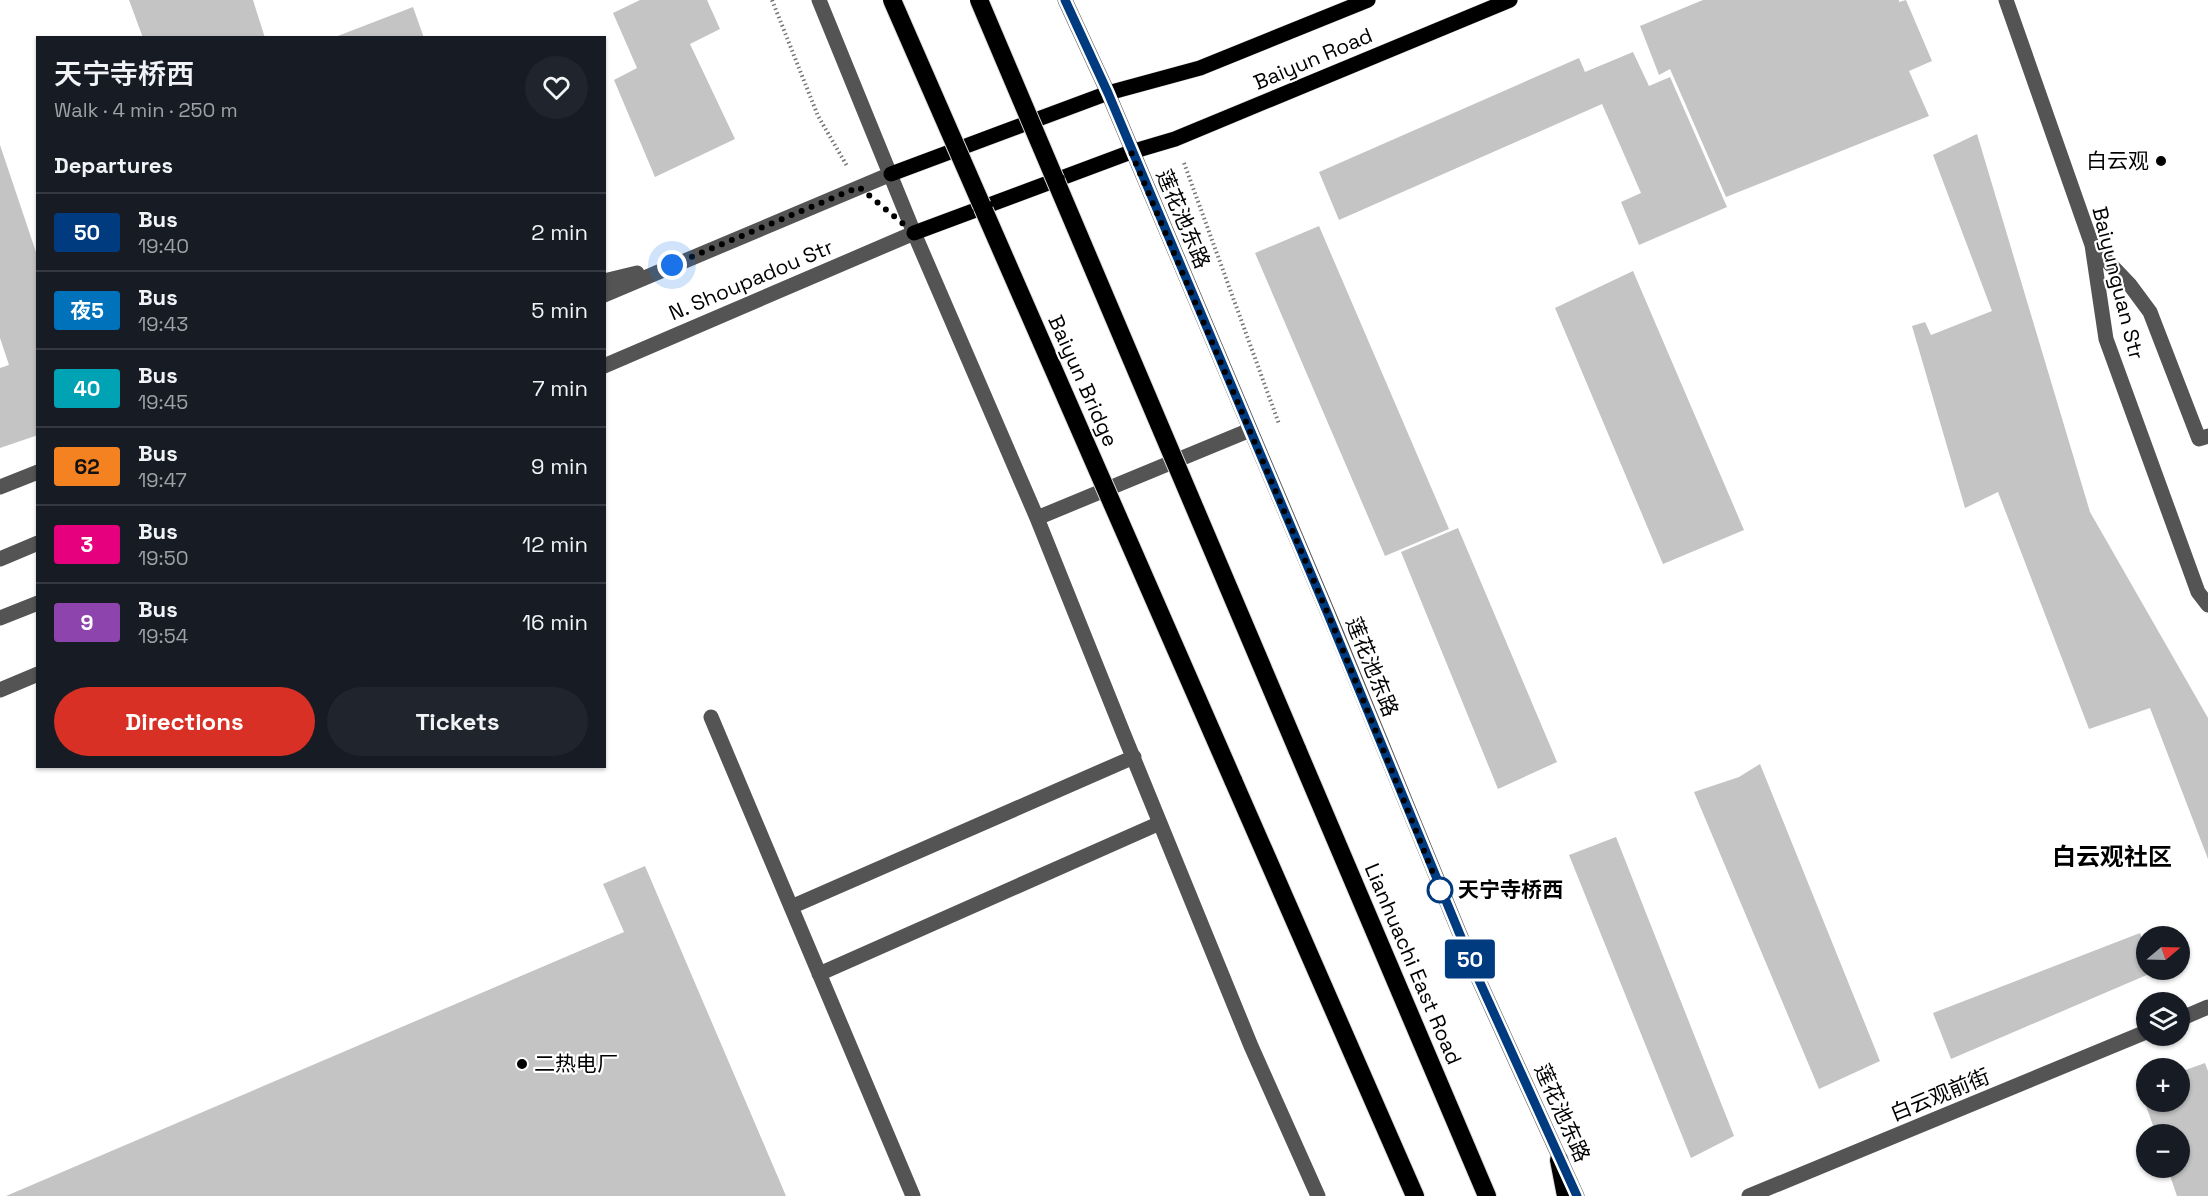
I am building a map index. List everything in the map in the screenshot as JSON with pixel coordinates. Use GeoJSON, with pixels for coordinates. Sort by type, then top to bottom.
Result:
{"type":"FeatureCollection","features":[{"type":"Feature","properties":{"kind":"highway","name":"Baiyun Bridge"},"geometry":{"type":"LineString","coordinates":[[892,0],[1415,1196]]}},
{"type":"Feature","properties":{"kind":"highway","name":"Lianhuachi East Road"},"geometry":{"type":"LineString","coordinates":[[979,0],[1487,1196]]}},
{"type":"Feature","properties":{"kind":"highway"},"geometry":{"type":"LineString","coordinates":[[1559,1160],[1566,1196]]}},
{"type":"Feature","properties":{"kind":"main road"},"geometry":{"type":"LineString","coordinates":[[891,174],[1108,93],[1200,68],[1368,0]]}},
{"type":"Feature","properties":{"kind":"main road","name":"Baiyun Road"},"geometry":{"type":"LineString","coordinates":[[914,233],[1131,152],[1175,139],[1510,0]]}},
{"type":"Feature","properties":{"kind":"street"},"geometry":{"type":"LineString","coordinates":[[819,0],[914,233],[1037,518],[1251,1046],[1318,1196]]}},
{"type":"Feature","properties":{"kind":"street"},"geometry":{"type":"LineString","coordinates":[[1065,0],[1108,93]]}},
{"type":"Feature","properties":{"kind":"street","name":"Baiyunguan Str"},"geometry":{"type":"LineString","coordinates":[[2006,0],[2092,246],[2106,339],[2198,592],[2208,606]]}},
{"type":"Feature","properties":{"kind":"street","name":"莲花池东路"},"geometry":{"type":"LineString","coordinates":[[1108,93],[1336,633],[1447,906],[1577,1196]]}},
{"type":"Feature","properties":{"kind":"street","name":"N. Shoupadou Str"},"geometry":{"type":"LineString","coordinates":[[606,294],[891,174]]}},
{"type":"Feature","properties":{"kind":"street","name":"N. Shoupadou Str"},"geometry":{"type":"LineString","coordinates":[[606,365],[914,233]]}},
{"type":"Feature","properties":{"kind":"street"},"geometry":{"type":"LineString","coordinates":[[2092,246],[2130,285],[2150,312],[2199,439],[2208,436]]}},
{"type":"Feature","properties":{"kind":"street"},"geometry":{"type":"LineString","coordinates":[[606,281],[672,265]]}},
{"type":"Feature","properties":{"kind":"street"},"geometry":{"type":"LineString","coordinates":[[1037,518],[1250,430]]}},
{"type":"Feature","properties":{"kind":"street"},"geometry":{"type":"LineString","coordinates":[[0,487],[36,473]]}},
{"type":"Feature","properties":{"kind":"street"},"geometry":{"type":"LineString","coordinates":[[0,559],[36,544]]}},
{"type":"Feature","properties":{"kind":"street"},"geometry":{"type":"LineString","coordinates":[[0,618],[36,604]]}},
{"type":"Feature","properties":{"kind":"street"},"geometry":{"type":"LineString","coordinates":[[0,690],[36,675]]}},
{"type":"Feature","properties":{"kind":"street"},"geometry":{"type":"LineString","coordinates":[[711,717],[912,1196]]}},
{"type":"Feature","properties":{"kind":"street"},"geometry":{"type":"LineString","coordinates":[[792,907],[1134,758]]}},
{"type":"Feature","properties":{"kind":"street"},"geometry":{"type":"LineString","coordinates":[[819,974],[1160,823]]}},
{"type":"Feature","properties":{"kind":"street"},"geometry":{"type":"LineString","coordinates":[[2190,1014],[2208,1007]]}},
{"type":"Feature","properties":{"kind":"street","name":"白云观前街"},"geometry":{"type":"LineString","coordinates":[[1749,1196],[2136,1036]]}},
{"type":"Feature","properties":{"kind":"path"},"geometry":{"type":"LineString","coordinates":[[772,0],[818,117],[859,187]]}},
{"type":"Feature","properties":{"kind":"building"},"geometry":{"type":"Polygon","coordinates":[[[129,0],[253,0],[264,36],[142,36],[129,0]]]}},
{"type":"Feature","properties":{"kind":"building"},"geometry":{"type":"Polygon","coordinates":[[[640,0],[707,0],[720,29],[690,44],[735,139],[655,177],[614,80],[637,68],[613,13],[640,0]]]}},
{"type":"Feature","properties":{"kind":"building"},"geometry":{"type":"Polygon","coordinates":[[[1703,0],[1899,0],[1899,2],[1906,0],[1932,61],[1909,71],[1929,116],[1726,197],[1670,69],[1659,75],[1640,26],[1703,0]]]}},
{"type":"Feature","properties":{"kind":"building"},"geometry":{"type":"Polygon","coordinates":[[[413,7],[423,36],[338,36],[413,7]]]}},
{"type":"Feature","properties":{"kind":"building"},"geometry":{"type":"Polygon","coordinates":[[[1633,52],[1649,86],[1670,77],[1727,207],[1639,245],[1621,202],[1641,193],[1602,104],[1339,220],[1319,172],[1579,58],[1585,72],[1633,52]]]}},
{"type":"Feature","properties":{"kind":"building"},"geometry":{"type":"Polygon","coordinates":[[[1977,134],[2090,512],[2208,718],[2208,859],[2150,708],[2089,729],[1998,492],[1965,508],[1912,326],[1925,322],[1931,335],[1992,311],[1933,155],[1977,134]]]}},
{"type":"Feature","properties":{"kind":"building"},"geometry":{"type":"Polygon","coordinates":[[[0,145],[36,252],[36,436],[0,448],[0,368],[9,365],[0,338],[0,145]]]}},
{"type":"Feature","properties":{"kind":"building"},"geometry":{"type":"Polygon","coordinates":[[[1319,226],[1449,529],[1385,556],[1255,253],[1319,226]]]}},
{"type":"Feature","properties":{"kind":"building"},"geometry":{"type":"Polygon","coordinates":[[[1633,271],[1744,530],[1663,564],[1555,308],[1633,271]]]}},
{"type":"Feature","properties":{"kind":"building"},"geometry":{"type":"Polygon","coordinates":[[[1458,528],[1557,762],[1498,789],[1401,552],[1458,528]]]}},
{"type":"Feature","properties":{"kind":"building"},"geometry":{"type":"Polygon","coordinates":[[[1760,764],[1880,1061],[1819,1089],[1694,792],[1739,777],[1760,764]]]}},
{"type":"Feature","properties":{"kind":"building"},"geometry":{"type":"Polygon","coordinates":[[[1616,837],[1734,1136],[1691,1158],[1569,855],[1616,837]]]}},
{"type":"Feature","properties":{"kind":"building","name":"二热电厂"},"geometry":{"type":"Polygon","coordinates":[[[645,866],[786,1196],[6,1196],[624,932],[603,884],[645,866]]]}},
{"type":"Feature","properties":{"kind":"building"},"geometry":{"type":"Polygon","coordinates":[[[2136,935],[2136,980],[1951,1059],[1933,1013],[2136,935]]]}},
{"type":"Feature","properties":{"kind":"building"},"geometry":{"type":"Polygon","coordinates":[[[2205,1063],[2208,1071],[2208,1196],[2177,1196],[2171,1178],[2190,1178],[2190,1124],[2152,1124],[2148,1112],[2190,1112],[2190,1068],[2205,1063]]]}},
{"type":"Feature","properties":{"kind":"bus line","name":"50"},"geometry":{"type":"LineString","coordinates":[[1065,0],[1108,93],[1241,408],[1477,976],[1577,1196]]}},
{"type":"Feature","properties":{"kind":"place","name":"白云观"},"geometry":{"type":"Point","coordinates":[2161,161]}},
{"type":"Feature","properties":{"kind":"place","name":"天宁寺桥西"},"geometry":{"type":"Point","coordinates":[1440,890]}},
{"type":"Feature","properties":{"kind":"place","name":"二热电厂"},"geometry":{"type":"Point","coordinates":[522,1064]}},
{"type":"Feature","properties":{"kind":"district","name":"白云观社区"},"geometry":{"type":"Point","coordinates":[2112,857]}},
{"type":"Feature","properties":{"kind":"route"},"geometry":{"type":"LineString","coordinates":[[672,265],[859,187],[914,233],[1131,152],[1336,633],[1440,890]]}}]}
